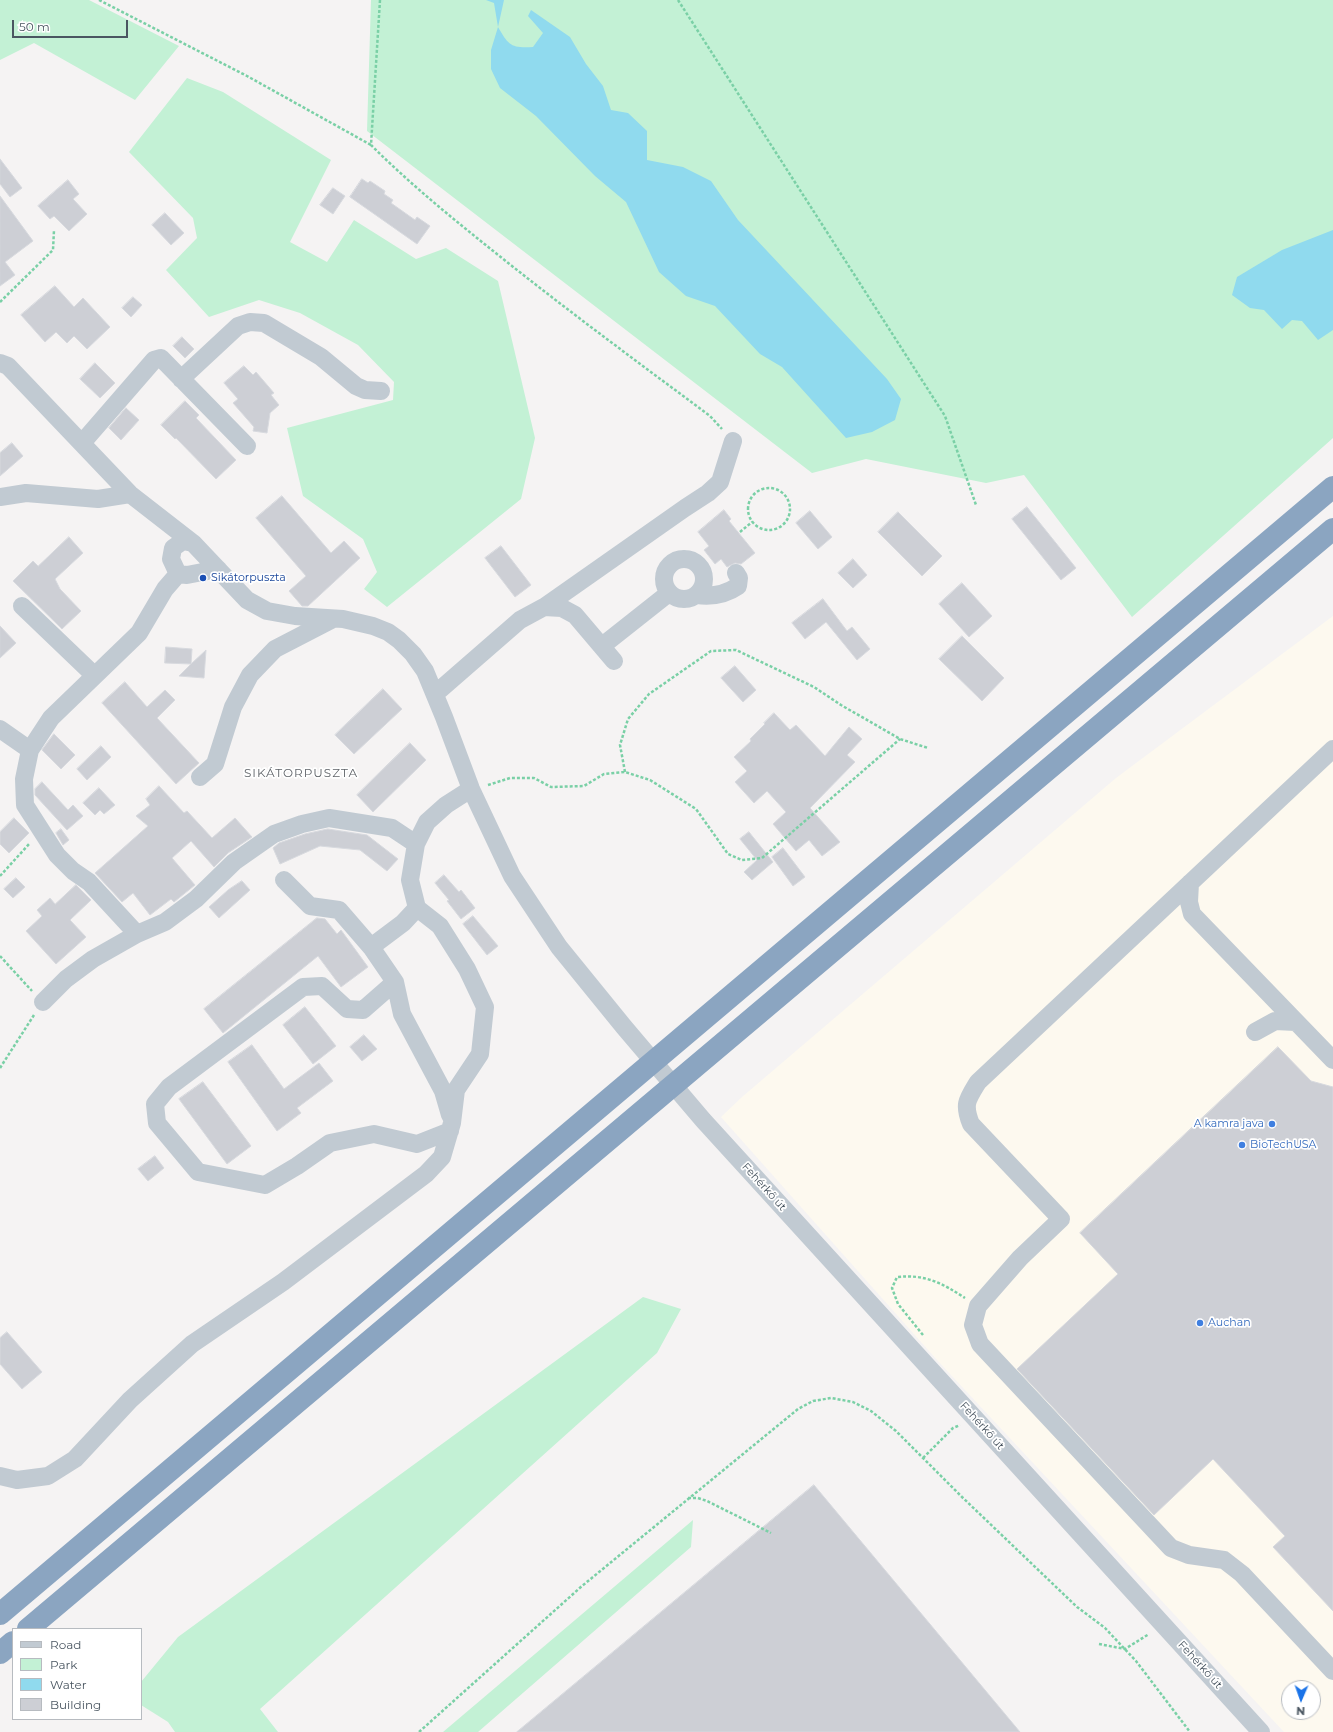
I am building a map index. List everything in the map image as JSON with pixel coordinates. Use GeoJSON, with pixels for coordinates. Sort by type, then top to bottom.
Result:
{"type":"FeatureCollection","features":[{"type":"Feature","properties":{"kind":"highway"},"geometry":{"type":"LineString","coordinates":[[0,1614],[1333,487]]}},
{"type":"Feature","properties":{"kind":"highway"},"geometry":{"type":"LineString","coordinates":[[29,1628],[1332,530]]}},
{"type":"Feature","properties":{"kind":"highway"},"geometry":{"type":"LineString","coordinates":[[0,1653],[12,1643]]}},
{"type":"Feature","properties":{"kind":"street"},"geometry":{"type":"LineString","coordinates":[[181,379],[238,326],[250,322],[264,323],[321,357],[356,386],[365,390],[381,391]]}},
{"type":"Feature","properties":{"kind":"street"},"geometry":{"type":"LineString","coordinates":[[82,443],[154,360],[161,358],[247,446]]}},
{"type":"Feature","properties":{"kind":"street","name":"Fehérkő út"},"geometry":{"type":"LineString","coordinates":[[0,364],[8,366],[130,494],[193,543],[247,600],[267,612],[295,616],[334,618],[368,624],[388,632],[413,654],[425,671],[473,794],[500,854],[523,894],[559,947],[624,1027],[703,1120],[1261,1732]]}},
{"type":"Feature","properties":{"kind":"street"},"geometry":{"type":"LineString","coordinates":[[435,694],[520,620],[544,607],[708,493],[720,482],[733,441]]}},
{"type":"Feature","properties":{"kind":"street"},"geometry":{"type":"LineString","coordinates":[[0,497],[26,493],[98,499],[130,494]]}},
{"type":"Feature","properties":{"kind":"street"},"geometry":{"type":"LineString","coordinates":[[178,574],[171,559],[173,548],[183,541],[193,543]]}},
{"type":"Feature","properties":{"kind":"street"},"geometry":{"type":"LineString","coordinates":[[667,558],[676,560],[688,558],[698,564],[704,574],[704,586],[697,595],[686,600],[674,598],[669,593],[666,590],[663,578],[667,567],[667,558]]}},
{"type":"Feature","properties":{"kind":"street"},"geometry":{"type":"LineString","coordinates":[[178,574],[187,576],[218,569]]}},
{"type":"Feature","properties":{"kind":"street"},"geometry":{"type":"LineString","coordinates":[[697,595],[711,597],[729,592],[738,586],[739,578],[736,573]]}},
{"type":"Feature","properties":{"kind":"street"},"geometry":{"type":"LineString","coordinates":[[137,934],[89,882],[73,871],[57,855],[24,805],[24,779],[30,750],[51,718],[139,633],[165,589],[178,574]]}},
{"type":"Feature","properties":{"kind":"street"},"geometry":{"type":"LineString","coordinates":[[602,646],[669,593]]}},
{"type":"Feature","properties":{"kind":"street"},"geometry":{"type":"LineString","coordinates":[[22,606],[94,675]]}},
{"type":"Feature","properties":{"kind":"street"},"geometry":{"type":"LineString","coordinates":[[544,607],[562,608],[575,616],[614,661]]}},
{"type":"Feature","properties":{"kind":"street"},"geometry":{"type":"LineString","coordinates":[[200,777],[216,764],[233,707],[250,675],[275,649],[334,618]]}},
{"type":"Feature","properties":{"kind":"street"},"geometry":{"type":"LineString","coordinates":[[0,728],[30,750]]}},
{"type":"Feature","properties":{"kind":"street"},"geometry":{"type":"LineString","coordinates":[[1333,749],[978,1082],[969,1096],[966,1110],[971,1124],[1062,1219],[1020,1258],[978,1306],[973,1325],[980,1344],[1172,1548],[1189,1555],[1224,1560],[1242,1574],[1333,1671]]}},
{"type":"Feature","properties":{"kind":"street"},"geometry":{"type":"LineString","coordinates":[[0,1476],[17,1480],[48,1476],[75,1459],[130,1400],[192,1344],[284,1282],[426,1174],[442,1157],[451,1127],[456,1090],[480,1054],[485,1007],[467,969],[440,926],[417,908],[410,880],[416,844],[427,822],[446,805],[473,794]]}},
{"type":"Feature","properties":{"kind":"street"},"geometry":{"type":"LineString","coordinates":[[43,1002],[66,979],[94,959],[137,934],[165,922],[196,899],[234,862],[274,834],[302,824],[329,818],[392,828],[416,844]]}},
{"type":"Feature","properties":{"kind":"street"},"geometry":{"type":"LineString","coordinates":[[284,880],[310,906],[339,910],[371,947],[395,982],[402,1014],[443,1091],[451,1127]]}},
{"type":"Feature","properties":{"kind":"street"},"geometry":{"type":"LineString","coordinates":[[1190,883],[1189,902],[1192,914]]}},
{"type":"Feature","properties":{"kind":"street"},"geometry":{"type":"LineString","coordinates":[[371,947],[403,924],[417,908]]}},
{"type":"Feature","properties":{"kind":"street"},"geometry":{"type":"LineString","coordinates":[[1160,911],[1176,909],[1192,914],[1333,1060]]}},
{"type":"Feature","properties":{"kind":"street"},"geometry":{"type":"LineString","coordinates":[[395,982],[363,1010],[347,1009],[322,986],[303,987],[169,1087],[155,1104],[157,1123],[198,1172],[265,1185],[297,1166],[330,1143],[374,1134],[418,1144],[451,1127]]}},
{"type":"Feature","properties":{"kind":"street"},"geometry":{"type":"LineString","coordinates":[[1255,1032],[1275,1021],[1296,1022]]}},
{"type":"Feature","properties":{"kind":"path"},"geometry":{"type":"LineString","coordinates":[[99,0],[247,76],[371,144],[395,169],[443,210],[539,288],[710,416],[733,441]]}},
{"type":"Feature","properties":{"kind":"path"},"geometry":{"type":"LineString","coordinates":[[371,144],[380,0]]}},
{"type":"Feature","properties":{"kind":"path"},"geometry":{"type":"LineString","coordinates":[[678,0],[945,416],[976,505]]}},
{"type":"Feature","properties":{"kind":"path"},"geometry":{"type":"LineString","coordinates":[[0,302],[53,250],[54,230]]}},
{"type":"Feature","properties":{"kind":"path"},"geometry":{"type":"LineString","coordinates":[[769,487],[779,489],[786,495],[790,504],[791,513],[786,522],[779,528],[765,530],[752,522],[748,514],[748,504],[752,495],[760,489],[769,487]]}},
{"type":"Feature","properties":{"kind":"path"},"geometry":{"type":"LineString","coordinates":[[740,532],[752,522]]}},
{"type":"Feature","properties":{"kind":"path"},"geometry":{"type":"LineString","coordinates":[[625,772],[620,745],[628,719],[649,694],[711,651],[736,650],[814,686],[841,705],[900,739],[928,748]]}},
{"type":"Feature","properties":{"kind":"path"},"geometry":{"type":"LineString","coordinates":[[473,794],[488,784],[510,778],[534,778],[551,787],[584,786],[604,774],[625,772],[650,780],[696,809],[728,854],[742,860],[762,858],[900,739]]}},
{"type":"Feature","properties":{"kind":"path"},"geometry":{"type":"LineString","coordinates":[[0,876],[41,831]]}},
{"type":"Feature","properties":{"kind":"path"},"geometry":{"type":"LineString","coordinates":[[0,956],[43,1002],[25,1027],[0,1068]]}},
{"type":"Feature","properties":{"kind":"path"},"geometry":{"type":"LineString","coordinates":[[926,1338],[898,1304],[892,1288],[897,1277],[920,1276],[945,1285],[978,1306]]}},
{"type":"Feature","properties":{"kind":"path"},"geometry":{"type":"LineString","coordinates":[[419,1732],[582,1586],[798,1409],[813,1401],[832,1398],[853,1402],[870,1411],[896,1431],[1065,1596],[1105,1628],[1136,1661],[1190,1732]]}},
{"type":"Feature","properties":{"kind":"path"},"geometry":{"type":"LineString","coordinates":[[923,1458],[953,1428],[975,1418]]}},
{"type":"Feature","properties":{"kind":"path"},"geometry":{"type":"LineString","coordinates":[[688,1498],[698,1498],[707,1501],[771,1533]]}},
{"type":"Feature","properties":{"kind":"path"},"geometry":{"type":"LineString","coordinates":[[1099,1644],[1125,1649],[1149,1633],[1156,1617]]}},
{"type":"Feature","properties":{"kind":"shaded area"},"geometry":{"type":"Polygon","coordinates":[[[1333,616],[1333,1732],[1284,1732],[937,1360],[721,1117],[742,1097],[1116,778],[1333,616]]]}},
{"type":"Feature","properties":{"kind":"green space"},"geometry":{"type":"Polygon","coordinates":[[[0,0],[89,0],[179,46],[135,100],[34,43],[0,60],[0,0]]]}},
{"type":"Feature","properties":{"kind":"green space"},"geometry":{"type":"Polygon","coordinates":[[[371,0],[1333,0],[1333,438],[1132,617],[1024,475],[986,483],[866,459],[812,473],[367,131],[371,0]]]}},
{"type":"Feature","properties":{"kind":"green space"},"geometry":{"type":"Polygon","coordinates":[[[187,78],[223,92],[331,160],[290,242],[327,262],[354,220],[416,259],[446,248],[498,281],[535,438],[521,499],[387,607],[364,589],[377,572],[363,539],[303,496],[287,428],[393,400],[394,382],[358,345],[300,313],[259,300],[209,317],[166,270],[197,238],[193,218],[129,152],[187,78]]]}},
{"type":"Feature","properties":{"kind":"green space"},"geometry":{"type":"Polygon","coordinates":[[[643,1297],[681,1309],[657,1353],[260,1709],[278,1732],[175,1732],[168,1722],[142,1706],[142,1681],[178,1637],[643,1297]]]}},
{"type":"Feature","properties":{"kind":"green space"},"geometry":{"type":"Polygon","coordinates":[[[693,1520],[691,1547],[478,1732],[443,1732],[693,1520]]]}},
{"type":"Feature","properties":{"kind":"water"},"geometry":{"type":"Polygon","coordinates":[[[486,0],[504,0],[498,27],[494,3],[486,0]]]}},
{"type":"Feature","properties":{"kind":"water"},"geometry":{"type":"Polygon","coordinates":[[[531,10],[570,37],[586,64],[603,86],[611,110],[628,113],[647,131],[647,160],[683,167],[711,181],[738,220],[887,379],[901,399],[895,420],[872,432],[846,438],[782,367],[760,354],[715,306],[686,296],[659,272],[626,202],[595,176],[536,116],[500,88],[491,69],[491,50],[498,27],[511,44],[520,47],[533,47],[543,33],[528,16],[531,10]]]}},
{"type":"Feature","properties":{"kind":"water"},"geometry":{"type":"Polygon","coordinates":[[[1333,230],[1333,330],[1318,340],[1302,321],[1292,320],[1282,329],[1264,310],[1250,308],[1232,295],[1237,277],[1282,250],[1333,230]]]}},
{"type":"Feature","properties":{"kind":"building"},"geometry":{"type":"Polygon","coordinates":[[[0,159],[22,188],[10,197],[0,184],[0,159]]]}},
{"type":"Feature","properties":{"kind":"building"},"geometry":{"type":"Polygon","coordinates":[[[362,179],[368,183],[370,181],[385,191],[384,194],[393,200],[391,203],[415,220],[417,217],[430,226],[417,244],[350,197],[362,179]]]}},
{"type":"Feature","properties":{"kind":"building"},"geometry":{"type":"Polygon","coordinates":[[[68,180],[79,194],[73,199],[87,214],[69,231],[54,216],[50,219],[38,206],[68,180]]]}},
{"type":"Feature","properties":{"kind":"building"},"geometry":{"type":"Polygon","coordinates":[[[333,188],[345,196],[333,214],[320,205],[333,188]]]}},
{"type":"Feature","properties":{"kind":"building"},"geometry":{"type":"Polygon","coordinates":[[[0,196],[33,241],[5,262],[15,275],[0,286],[0,196]]]}},
{"type":"Feature","properties":{"kind":"building"},"geometry":{"type":"Polygon","coordinates":[[[165,213],[184,233],[171,245],[152,225],[165,213]]]}},
{"type":"Feature","properties":{"kind":"building"},"geometry":{"type":"Polygon","coordinates":[[[55,286],[74,307],[83,298],[110,327],[87,349],[74,336],[67,343],[56,332],[45,342],[21,315],[55,286]]]}},
{"type":"Feature","properties":{"kind":"building"},"geometry":{"type":"Polygon","coordinates":[[[133,297],[142,305],[131,317],[122,308],[133,297]]]}},
{"type":"Feature","properties":{"kind":"building"},"geometry":{"type":"Polygon","coordinates":[[[182,337],[194,349],[185,358],[173,346],[182,337]]]}},
{"type":"Feature","properties":{"kind":"building"},"geometry":{"type":"Polygon","coordinates":[[[95,363],[115,383],[100,398],[80,379],[95,363]]]}},
{"type":"Feature","properties":{"kind":"building"},"geometry":{"type":"Polygon","coordinates":[[[244,366],[253,375],[256,372],[274,393],[271,395],[279,405],[270,413],[267,433],[253,431],[254,427],[233,403],[238,399],[224,383],[244,366]]]}},
{"type":"Feature","properties":{"kind":"building"},"geometry":{"type":"Polygon","coordinates":[[[185,401],[199,415],[196,418],[236,460],[216,479],[176,438],[175,439],[161,425],[185,401]]]}},
{"type":"Feature","properties":{"kind":"building"},"geometry":{"type":"Polygon","coordinates":[[[126,408],[139,420],[121,440],[109,428],[126,408]]]}},
{"type":"Feature","properties":{"kind":"building"},"geometry":{"type":"Polygon","coordinates":[[[12,443],[23,456],[0,476],[0,453],[12,443]]]}},
{"type":"Feature","properties":{"kind":"building"},"geometry":{"type":"Polygon","coordinates":[[[282,496],[331,553],[344,541],[360,558],[308,606],[302,606],[289,591],[306,576],[256,518],[282,496]]]}},
{"type":"Feature","properties":{"kind":"building"},"geometry":{"type":"Polygon","coordinates":[[[1027,507],[1076,568],[1061,580],[1012,519],[1027,507]]]}},
{"type":"Feature","properties":{"kind":"building"},"geometry":{"type":"Polygon","coordinates":[[[724,510],[731,519],[729,521],[755,553],[741,564],[735,563],[727,567],[721,559],[715,564],[704,550],[709,546],[698,532],[724,510]]]}},
{"type":"Feature","properties":{"kind":"building"},"geometry":{"type":"Polygon","coordinates":[[[810,511],[832,537],[818,549],[796,523],[810,511]]]}},
{"type":"Feature","properties":{"kind":"building"},"geometry":{"type":"Polygon","coordinates":[[[898,512],[942,556],[922,576],[878,532],[898,512]]]}},
{"type":"Feature","properties":{"kind":"building"},"geometry":{"type":"Polygon","coordinates":[[[69,537],[83,553],[55,579],[60,589],[81,611],[62,629],[13,581],[33,561],[38,566],[69,537]]]}},
{"type":"Feature","properties":{"kind":"building"},"geometry":{"type":"Polygon","coordinates":[[[501,546],[531,585],[515,597],[485,558],[501,546]]]}},
{"type":"Feature","properties":{"kind":"building"},"geometry":{"type":"Polygon","coordinates":[[[853,559],[867,575],[853,588],[838,573],[853,559]]]}},
{"type":"Feature","properties":{"kind":"building"},"geometry":{"type":"Polygon","coordinates":[[[962,583],[992,616],[969,637],[939,604],[962,583]]]}},
{"type":"Feature","properties":{"kind":"building"},"geometry":{"type":"Polygon","coordinates":[[[823,599],[847,631],[852,627],[870,649],[857,660],[826,622],[805,639],[792,623],[823,599]]]}},
{"type":"Feature","properties":{"kind":"building"},"geometry":{"type":"Polygon","coordinates":[[[0,626],[16,643],[0,658],[0,626]]]}},
{"type":"Feature","properties":{"kind":"building"},"geometry":{"type":"Polygon","coordinates":[[[962,636],[1004,678],[982,701],[939,659],[962,636]]]}},
{"type":"Feature","properties":{"kind":"building"},"geometry":{"type":"Polygon","coordinates":[[[166,647],[192,649],[191,664],[165,663],[166,647]]]}},
{"type":"Feature","properties":{"kind":"building"},"geometry":{"type":"Polygon","coordinates":[[[206,650],[204,678],[179,676],[206,650]]]}},
{"type":"Feature","properties":{"kind":"building"},"geometry":{"type":"Polygon","coordinates":[[[735,666],[756,690],[743,702],[721,678],[735,666]]]}},
{"type":"Feature","properties":{"kind":"building"},"geometry":{"type":"Polygon","coordinates":[[[125,682],[147,707],[165,690],[175,700],[157,718],[199,763],[176,784],[102,703],[125,682]]]}},
{"type":"Feature","properties":{"kind":"building"},"geometry":{"type":"Polygon","coordinates":[[[383,689],[402,709],[354,754],[335,735],[383,689]]]}},
{"type":"Feature","properties":{"kind":"building"},"geometry":{"type":"Polygon","coordinates":[[[774,713],[790,730],[796,725],[825,756],[849,727],[862,739],[847,755],[855,762],[810,808],[840,842],[822,856],[809,840],[796,851],[773,824],[786,812],[767,791],[754,803],[735,782],[747,771],[734,757],[751,741],[750,739],[774,713]]]}},
{"type":"Feature","properties":{"kind":"building"},"geometry":{"type":"Polygon","coordinates":[[[54,734],[75,755],[61,769],[42,750],[54,734]]]}},
{"type":"Feature","properties":{"kind":"building"},"geometry":{"type":"Polygon","coordinates":[[[410,743],[426,760],[373,812],[357,795],[410,743]]]}},
{"type":"Feature","properties":{"kind":"building"},"geometry":{"type":"Polygon","coordinates":[[[101,746],[111,757],[87,780],[77,769],[101,746]]]}},
{"type":"Feature","properties":{"kind":"building"},"geometry":{"type":"Polygon","coordinates":[[[42,782],[68,810],[73,805],[83,816],[67,830],[35,795],[35,789],[42,782]]]}},
{"type":"Feature","properties":{"kind":"building"},"geometry":{"type":"Polygon","coordinates":[[[159,786],[184,813],[187,811],[212,838],[235,818],[252,837],[228,853],[214,867],[191,841],[172,858],[195,885],[174,902],[171,899],[150,915],[133,893],[122,902],[95,873],[148,826],[136,816],[150,805],[146,799],[159,786]]]}},
{"type":"Feature","properties":{"kind":"building"},"geometry":{"type":"Polygon","coordinates":[[[99,788],[115,805],[104,814],[100,810],[95,815],[83,803],[99,788]]]}},
{"type":"Feature","properties":{"kind":"building"},"geometry":{"type":"Polygon","coordinates":[[[14,818],[29,833],[9,853],[0,844],[0,832],[14,818]]]}},
{"type":"Feature","properties":{"kind":"building"},"geometry":{"type":"Polygon","coordinates":[[[61,829],[69,840],[63,845],[56,833],[61,829]]]}},
{"type":"Feature","properties":{"kind":"building"},"geometry":{"type":"Polygon","coordinates":[[[328,829],[367,835],[398,859],[387,871],[360,850],[320,846],[280,864],[273,848],[279,843],[305,834],[328,829]]]}},
{"type":"Feature","properties":{"kind":"building"},"geometry":{"type":"Polygon","coordinates":[[[749,832],[773,862],[752,880],[744,872],[757,860],[740,839],[749,832]]]}},
{"type":"Feature","properties":{"kind":"building"},"geometry":{"type":"Polygon","coordinates":[[[783,848],[805,877],[793,886],[772,857],[783,848]]]}},
{"type":"Feature","properties":{"kind":"building"},"geometry":{"type":"Polygon","coordinates":[[[444,875],[459,892],[461,890],[475,908],[461,919],[447,901],[449,900],[435,883],[444,875]]]}},
{"type":"Feature","properties":{"kind":"building"},"geometry":{"type":"Polygon","coordinates":[[[16,878],[25,887],[13,898],[4,889],[16,878]]]}},
{"type":"Feature","properties":{"kind":"building"},"geometry":{"type":"Polygon","coordinates":[[[242,881],[250,890],[219,918],[209,907],[228,890],[242,881]]]}},
{"type":"Feature","properties":{"kind":"building"},"geometry":{"type":"Polygon","coordinates":[[[76,885],[91,900],[70,920],[86,937],[56,964],[26,931],[42,916],[37,910],[50,898],[55,904],[76,885]]]}},
{"type":"Feature","properties":{"kind":"building"},"geometry":{"type":"Polygon","coordinates":[[[473,916],[498,946],[487,955],[463,924],[473,916]]]}},
{"type":"Feature","properties":{"kind":"building"},"geometry":{"type":"Polygon","coordinates":[[[317,918],[325,919],[337,934],[341,930],[368,967],[341,987],[318,956],[223,1033],[204,1009],[317,918]]]}},
{"type":"Feature","properties":{"kind":"building"},"geometry":{"type":"Polygon","coordinates":[[[305,1007],[336,1046],[313,1064],[283,1025],[305,1007]]]}},
{"type":"Feature","properties":{"kind":"building"},"geometry":{"type":"Polygon","coordinates":[[[364,1035],[377,1049],[362,1061],[350,1047],[364,1035]]]}},
{"type":"Feature","properties":{"kind":"building"},"geometry":{"type":"Polygon","coordinates":[[[252,1045],[284,1089],[319,1063],[333,1081],[297,1108],[301,1113],[277,1131],[228,1062],[252,1045]]]}},
{"type":"Feature","properties":{"kind":"building","name":"Auchan"},"geometry":{"type":"Polygon","coordinates":[[[1278,1047],[1311,1081],[1333,1087],[1333,1611],[1273,1547],[1285,1536],[1213,1459],[1154,1515],[1017,1369],[1118,1274],[1080,1233],[1278,1047]]]}},
{"type":"Feature","properties":{"kind":"building"},"geometry":{"type":"Polygon","coordinates":[[[203,1082],[251,1146],[227,1164],[179,1099],[203,1082]]]}},
{"type":"Feature","properties":{"kind":"building"},"geometry":{"type":"Polygon","coordinates":[[[155,1156],[164,1168],[148,1181],[138,1169],[155,1156]]]}},
{"type":"Feature","properties":{"kind":"building"},"geometry":{"type":"Polygon","coordinates":[[[7,1332],[42,1372],[22,1389],[0,1364],[0,1338],[7,1332]]]}},
{"type":"Feature","properties":{"kind":"building"},"geometry":{"type":"Polygon","coordinates":[[[814,1485],[1020,1732],[517,1732],[814,1485]]]}},
{"type":"Feature","properties":{"kind":"place","name":"Sikátorpuszta"},"geometry":{"type":"Point","coordinates":[203,578]}},
{"type":"Feature","properties":{"kind":"place","name":"A kamra java"},"geometry":{"type":"Point","coordinates":[1272,1124]}},
{"type":"Feature","properties":{"kind":"place","name":"BioTechUSA"},"geometry":{"type":"Point","coordinates":[1242,1145]}},
{"type":"Feature","properties":{"kind":"place","name":"Auchan"},"geometry":{"type":"Point","coordinates":[1200,1323]}},
{"type":"Feature","properties":{"kind":"district","name":"SIKÁTORPUSZTA"},"geometry":{"type":"Point","coordinates":[301,773]}}]}
